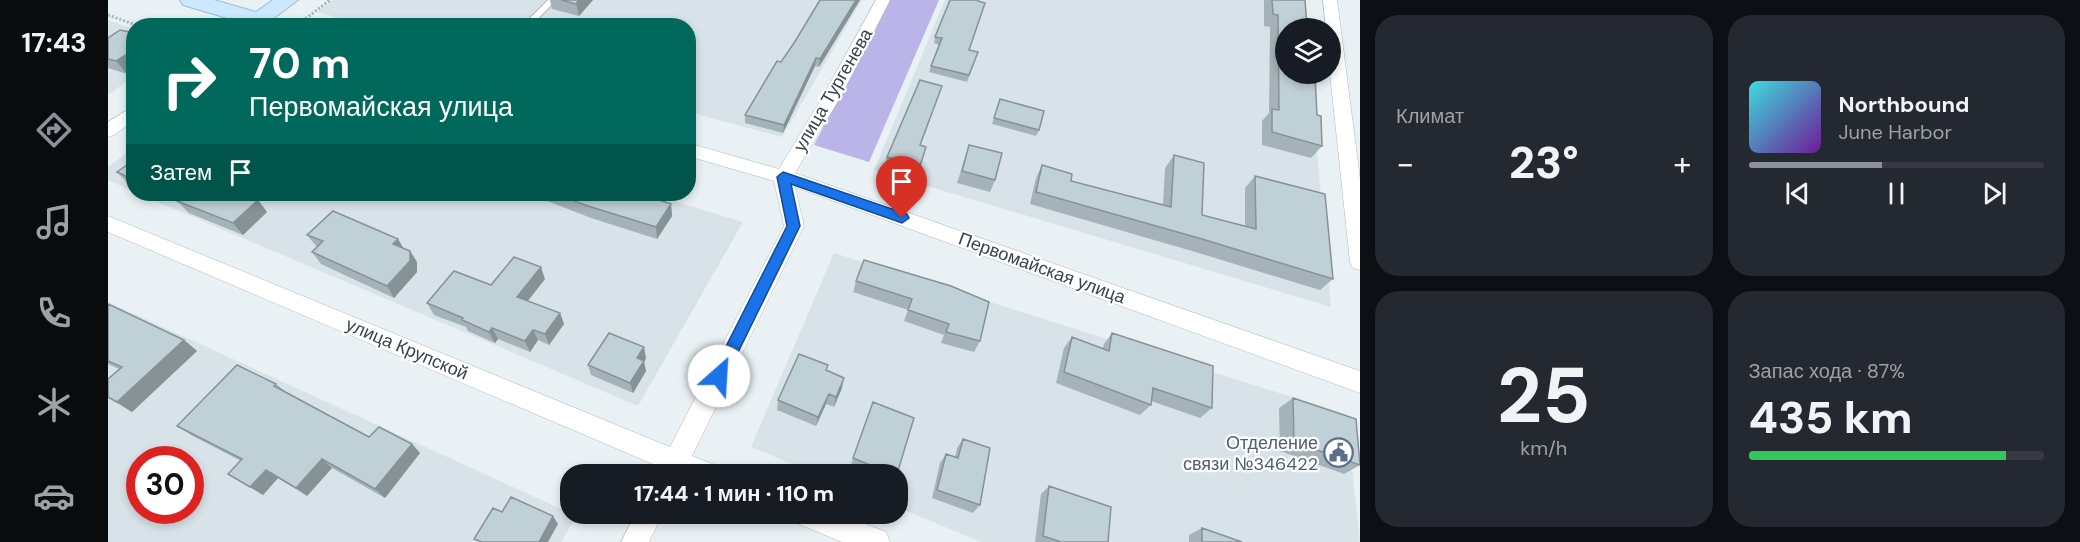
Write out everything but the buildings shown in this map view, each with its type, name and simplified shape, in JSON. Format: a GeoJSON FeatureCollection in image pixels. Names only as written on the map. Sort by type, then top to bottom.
{"type":"FeatureCollection","features":[{"type":"Feature","properties":{"kind":"main road"},"geometry":{"type":"LineString","coordinates":[[191,0],[244,18]]}},
{"type":"Feature","properties":{"kind":"main road"},"geometry":{"type":"LineString","coordinates":[[268,18],[287,0]]}},
{"type":"Feature","properties":{"kind":"street","name":"улица Тургенева"},"geometry":{"type":"LineString","coordinates":[[783,177],[832,96],[883,0]]}},
{"type":"Feature","properties":{"kind":"street"},"geometry":{"type":"LineString","coordinates":[[1330,0],[1360,262]]}},
{"type":"Feature","properties":{"kind":"street"},"geometry":{"type":"LineString","coordinates":[[108,131],[126,118]]}},
{"type":"Feature","properties":{"kind":"street","name":"Первомайская улица"},"geometry":{"type":"LineString","coordinates":[[696,151],[783,177],[1360,382]]}},
{"type":"Feature","properties":{"kind":"street"},"geometry":{"type":"LineString","coordinates":[[675,464],[794,226],[783,177]]}},
{"type":"Feature","properties":{"kind":"street","name":"улица Крупской"},"geometry":{"type":"LineString","coordinates":[[108,224],[664,464]]}},
{"type":"Feature","properties":{"kind":"street"},"geometry":{"type":"LineString","coordinates":[[635,542],[644,524]]}},
{"type":"Feature","properties":{"kind":"street"},"geometry":{"type":"LineString","coordinates":[[831,524],[876,542]]}},
{"type":"Feature","properties":{"kind":"lane"},"geometry":{"type":"LineString","coordinates":[[534,18],[552,0]]}},
{"type":"Feature","properties":{"kind":"path"},"geometry":{"type":"LineString","coordinates":[[306,18],[330,0]]}},
{"type":"Feature","properties":{"kind":"path"},"geometry":{"type":"LineString","coordinates":[[108,15],[126,21]]}},
{"type":"Feature","properties":{"kind":"shaded area"},"geometry":{"type":"Polygon","coordinates":[[[333,0],[862,0],[782,137],[696,114],[696,18],[339,18],[317,12],[333,0]]]}},
{"type":"Feature","properties":{"kind":"shaded area"},"geometry":{"type":"Polygon","coordinates":[[[890,0],[939,0],[869,162],[814,145],[890,0]]]}},
{"type":"Feature","properties":{"kind":"shaded area"},"geometry":{"type":"Polygon","coordinates":[[[945,0],[1304,0],[1292,18],[1275,18],[1275,84],[1311,84],[1331,307],[874,170],[945,0]]]}},
{"type":"Feature","properties":{"kind":"shaded area"},"geometry":{"type":"Polygon","coordinates":[[[108,20],[126,26],[126,82],[108,95],[108,20]]]}},
{"type":"Feature","properties":{"kind":"shaded area"},"geometry":{"type":"Polygon","coordinates":[[[126,153],[126,188],[108,180],[108,167],[126,153]]]}},
{"type":"Feature","properties":{"kind":"shaded area"},"geometry":{"type":"Polygon","coordinates":[[[155,201],[674,201],[743,222],[638,406],[155,201]]]}},
{"type":"Feature","properties":{"kind":"shaded area"},"geometry":{"type":"Polygon","coordinates":[[[834,253],[1346,414],[1360,542],[981,542],[908,512],[908,464],[792,464],[751,447],[834,253]]]}},
{"type":"Feature","properties":{"kind":"shaded area"},"geometry":{"type":"Polygon","coordinates":[[[108,302],[560,508],[560,524],[572,524],[561,542],[108,542],[108,302]]]}},
{"type":"Feature","properties":{"kind":"place","name":"Отделение связи №346422"},"geometry":{"type":"Point","coordinates":[1339,453]}},
{"type":"Feature","properties":{"kind":"route"},"geometry":{"type":"LineString","coordinates":[[719,376],[794,226],[783,177],[815,186],[902,218]]}}]}
